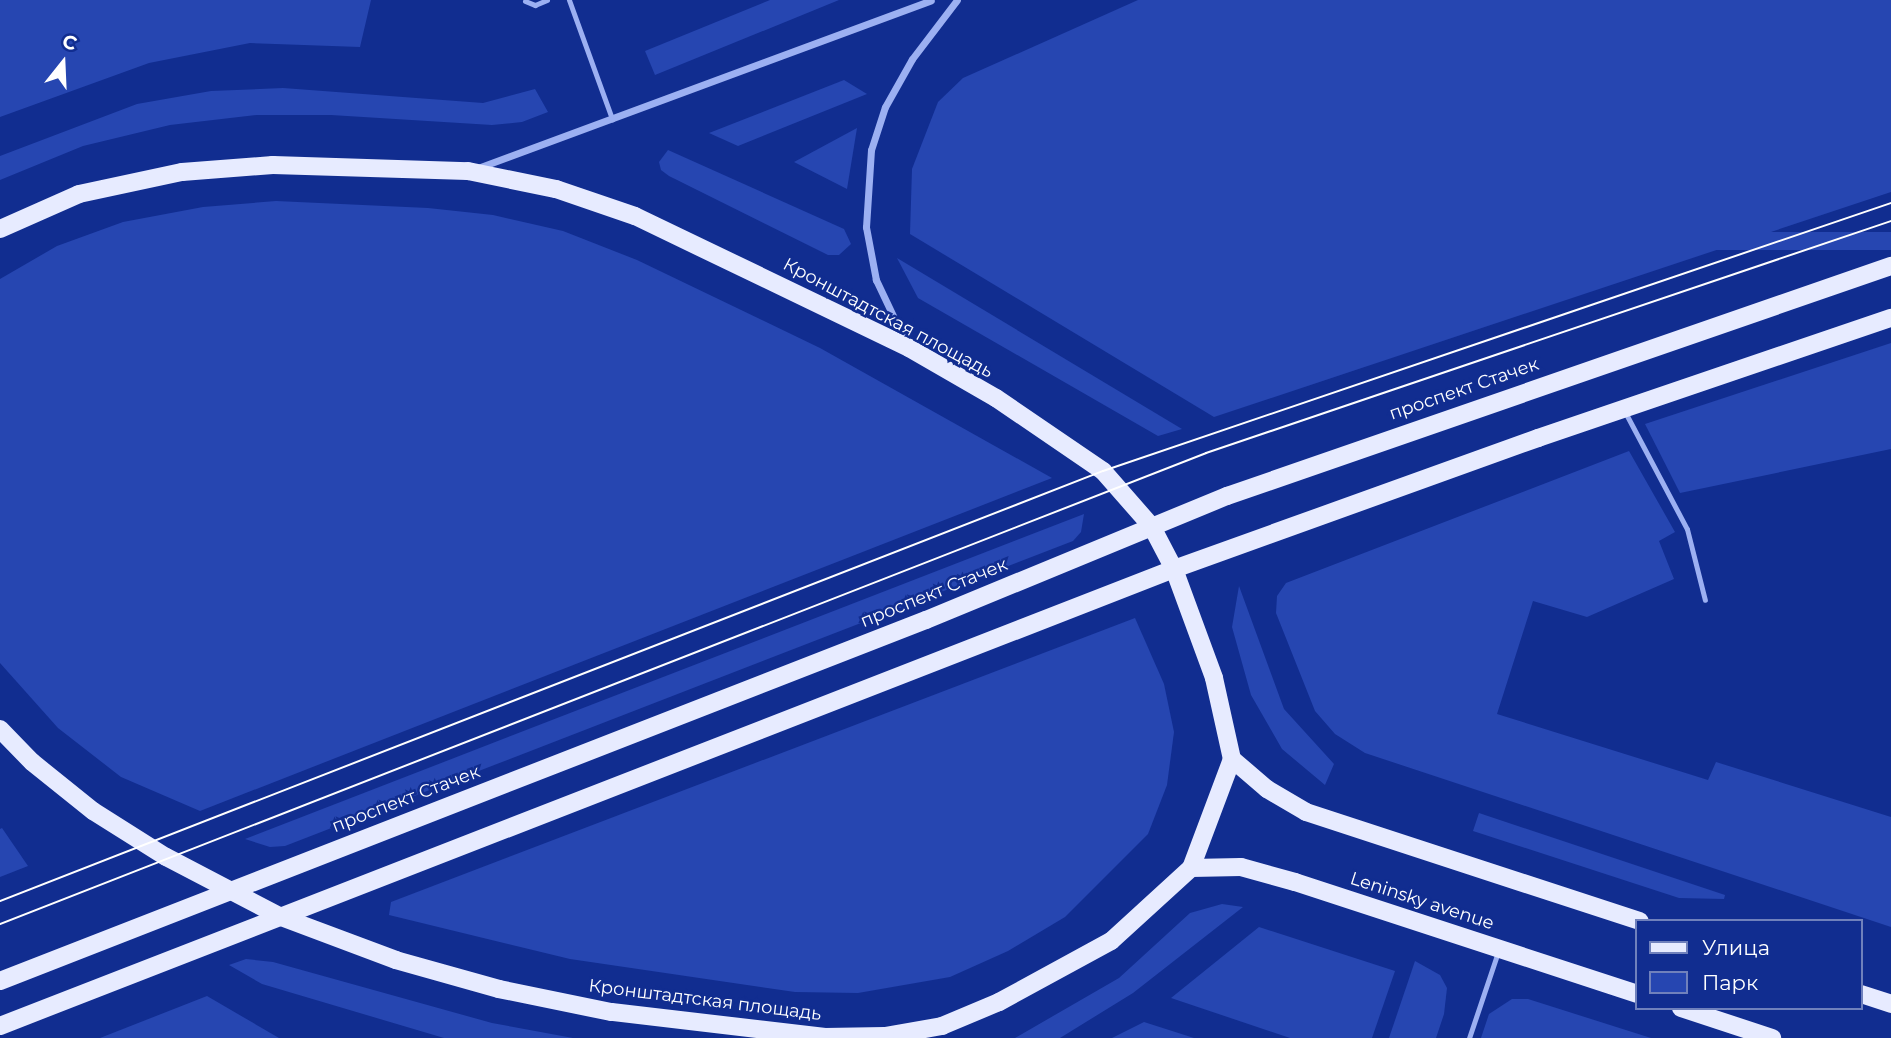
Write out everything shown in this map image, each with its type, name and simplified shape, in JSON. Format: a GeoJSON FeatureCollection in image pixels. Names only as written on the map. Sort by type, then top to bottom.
{"type":"FeatureCollection","features":[{"type":"Feature","properties":{"kind":"main road","name":"Кронштадтская площадь"},"geometry":{"type":"LineString","coordinates":[[0,229],[79,194],[181,172],[286,165],[468,171],[556,189],[635,216],[909,348],[1068,445],[1103,471],[1152,527],[1174,569],[1214,678],[1232,760],[1191,868],[1111,941],[999,1002],[942,1026],[885,1036],[758,1031],[611,1012],[499,989],[409,964],[281,917],[229,890],[93,811],[32,762],[0,729]]}},
{"type":"Feature","properties":{"kind":"main road","name":"проспект Стачек"},"geometry":{"type":"LineString","coordinates":[[0,981],[914,625],[1152,527],[1413,429],[1891,266]]}},
{"type":"Feature","properties":{"kind":"main road"},"geometry":{"type":"LineString","coordinates":[[0,1026],[1174,569],[1624,409],[1891,318]]}},
{"type":"Feature","properties":{"kind":"main road"},"geometry":{"type":"LineString","coordinates":[[1232,760],[1267,789],[1306,812],[1636,920]]}},
{"type":"Feature","properties":{"kind":"main road","name":"Leninsky avenue"},"geometry":{"type":"LineString","coordinates":[[1191,868],[1241,867],[1636,994]]}},
{"type":"Feature","properties":{"kind":"main road"},"geometry":{"type":"LineString","coordinates":[[1863,995],[1891,1004]]}},
{"type":"Feature","properties":{"kind":"main road"},"geometry":{"type":"LineString","coordinates":[[1687,1010],[1772,1038]]}},
{"type":"Feature","properties":{"kind":"street"},"geometry":{"type":"LineString","coordinates":[[468,171],[931,0]]}},
{"type":"Feature","properties":{"kind":"street"},"geometry":{"type":"LineString","coordinates":[[909,348],[876,280],[866,227],[871,150],[885,107],[912,59],[957,0]]}},
{"type":"Feature","properties":{"kind":"lane"},"geometry":{"type":"LineString","coordinates":[[525,1],[535,5],[547,0]]}},
{"type":"Feature","properties":{"kind":"lane"},"geometry":{"type":"LineString","coordinates":[[569,0],[612,119]]}},
{"type":"Feature","properties":{"kind":"lane"},"geometry":{"type":"LineString","coordinates":[[1624,409],[1687,529],[1706,600]]}},
{"type":"Feature","properties":{"kind":"lane"},"geometry":{"type":"LineString","coordinates":[[1469,1038],[1499,949]]}},
{"type":"Feature","properties":{"kind":"green space"},"geometry":{"type":"Polygon","coordinates":[[[0,0],[371,0],[360,47],[250,43],[149,63],[0,117],[0,0]]]}},
{"type":"Feature","properties":{"kind":"green space"},"geometry":{"type":"Polygon","coordinates":[[[770,0],[839,0],[655,75],[645,51],[770,0]]]}},
{"type":"Feature","properties":{"kind":"green space"},"geometry":{"type":"Polygon","coordinates":[[[1138,0],[1891,0],[1891,192],[1214,417],[910,234],[912,169],[938,102],[963,78],[1138,0]]]}},
{"type":"Feature","properties":{"kind":"green space"},"geometry":{"type":"Polygon","coordinates":[[[844,80],[867,94],[738,146],[709,133],[844,80]]]}},
{"type":"Feature","properties":{"kind":"green space"},"geometry":{"type":"Polygon","coordinates":[[[283,88],[483,103],[535,89],[548,112],[522,122],[492,125],[331,115],[257,115],[170,125],[83,146],[0,180],[0,156],[137,104],[211,91],[283,88]]]}},
{"type":"Feature","properties":{"kind":"green space"},"geometry":{"type":"Polygon","coordinates":[[[857,128],[847,189],[794,162],[857,128]]]}},
{"type":"Feature","properties":{"kind":"green space"},"geometry":{"type":"Polygon","coordinates":[[[668,150],[844,229],[851,244],[839,255],[828,255],[669,176],[661,170],[659,162],[668,150]]]}},
{"type":"Feature","properties":{"kind":"green space"},"geometry":{"type":"Polygon","coordinates":[[[276,201],[428,208],[493,215],[563,231],[637,260],[820,348],[1052,478],[200,811],[121,777],[58,728],[0,663],[0,279],[57,246],[123,222],[203,207],[276,201]]]}},
{"type":"Feature","properties":{"kind":"green space"},"geometry":{"type":"Polygon","coordinates":[[[1197,232],[1891,232],[1891,250],[1197,250],[1197,232]]]}},
{"type":"Feature","properties":{"kind":"green space"},"geometry":{"type":"Polygon","coordinates":[[[897,258],[1182,429],[1158,436],[918,298],[897,258]]]}},
{"type":"Feature","properties":{"kind":"green space"},"geometry":{"type":"Polygon","coordinates":[[[1891,343],[1891,449],[1680,493],[1645,424],[1891,343]]]}},
{"type":"Feature","properties":{"kind":"green space"},"geometry":{"type":"Polygon","coordinates":[[[1629,451],[1675,532],[1659,541],[1674,579],[1587,617],[1533,601],[1497,714],[1708,780],[1716,762],[1891,817],[1891,927],[1365,753],[1335,734],[1315,711],[1276,613],[1277,596],[1286,583],[1629,451]]]}},
{"type":"Feature","properties":{"kind":"green space"},"geometry":{"type":"Polygon","coordinates":[[[1084,514],[1081,532],[1073,541],[285,846],[270,847],[245,839],[1084,514]]]}},
{"type":"Feature","properties":{"kind":"green space"},"geometry":{"type":"Polygon","coordinates":[[[1239,586],[1284,709],[1334,764],[1325,785],[1282,749],[1251,695],[1232,627],[1239,586]]]}},
{"type":"Feature","properties":{"kind":"green space"},"geometry":{"type":"Polygon","coordinates":[[[1135,618],[1164,684],[1174,732],[1167,785],[1148,834],[1065,917],[1008,951],[950,977],[858,993],[795,992],[570,959],[389,915],[391,902],[1135,618]]]}},
{"type":"Feature","properties":{"kind":"green space"},"geometry":{"type":"Polygon","coordinates":[[[1479,813],[1725,895],[1724,899],[1679,898],[1473,831],[1479,813]]]}},
{"type":"Feature","properties":{"kind":"green space"},"geometry":{"type":"Polygon","coordinates":[[[2,828],[28,866],[0,877],[0,829],[2,828]]]}},
{"type":"Feature","properties":{"kind":"green space"},"geometry":{"type":"Polygon","coordinates":[[[1222,904],[1243,907],[1133,993],[1060,1038],[1015,1038],[1119,978],[1190,913],[1222,904]]]}},
{"type":"Feature","properties":{"kind":"green space"},"geometry":{"type":"Polygon","coordinates":[[[1259,927],[1395,971],[1372,1038],[1290,1038],[1171,998],[1259,927]]]}},
{"type":"Feature","properties":{"kind":"green space"},"geometry":{"type":"Polygon","coordinates":[[[246,959],[273,962],[492,1023],[573,1038],[444,1038],[262,984],[229,965],[246,959]]]}},
{"type":"Feature","properties":{"kind":"green space"},"geometry":{"type":"Polygon","coordinates":[[[1415,961],[1440,975],[1447,988],[1444,1014],[1436,1038],[1389,1038],[1415,961]]]}},
{"type":"Feature","properties":{"kind":"green space"},"geometry":{"type":"Polygon","coordinates":[[[207,996],[279,1038],[100,1038],[207,996]]]}},
{"type":"Feature","properties":{"kind":"green space"},"geometry":{"type":"Polygon","coordinates":[[[1512,999],[1528,999],[1651,1038],[1481,1038],[1489,1014],[1512,999]]]}},
{"type":"Feature","properties":{"kind":"green space"},"geometry":{"type":"Polygon","coordinates":[[[1144,1022],[1194,1038],[1112,1038],[1144,1022]]]}},
{"type":"Feature","properties":{"kind":"tram line"},"geometry":{"type":"LineString","coordinates":[[0,901],[1103,471],[1891,203]]}},
{"type":"Feature","properties":{"kind":"tram line"},"geometry":{"type":"LineString","coordinates":[[0,924],[1206,453],[1891,221]]}}]}
